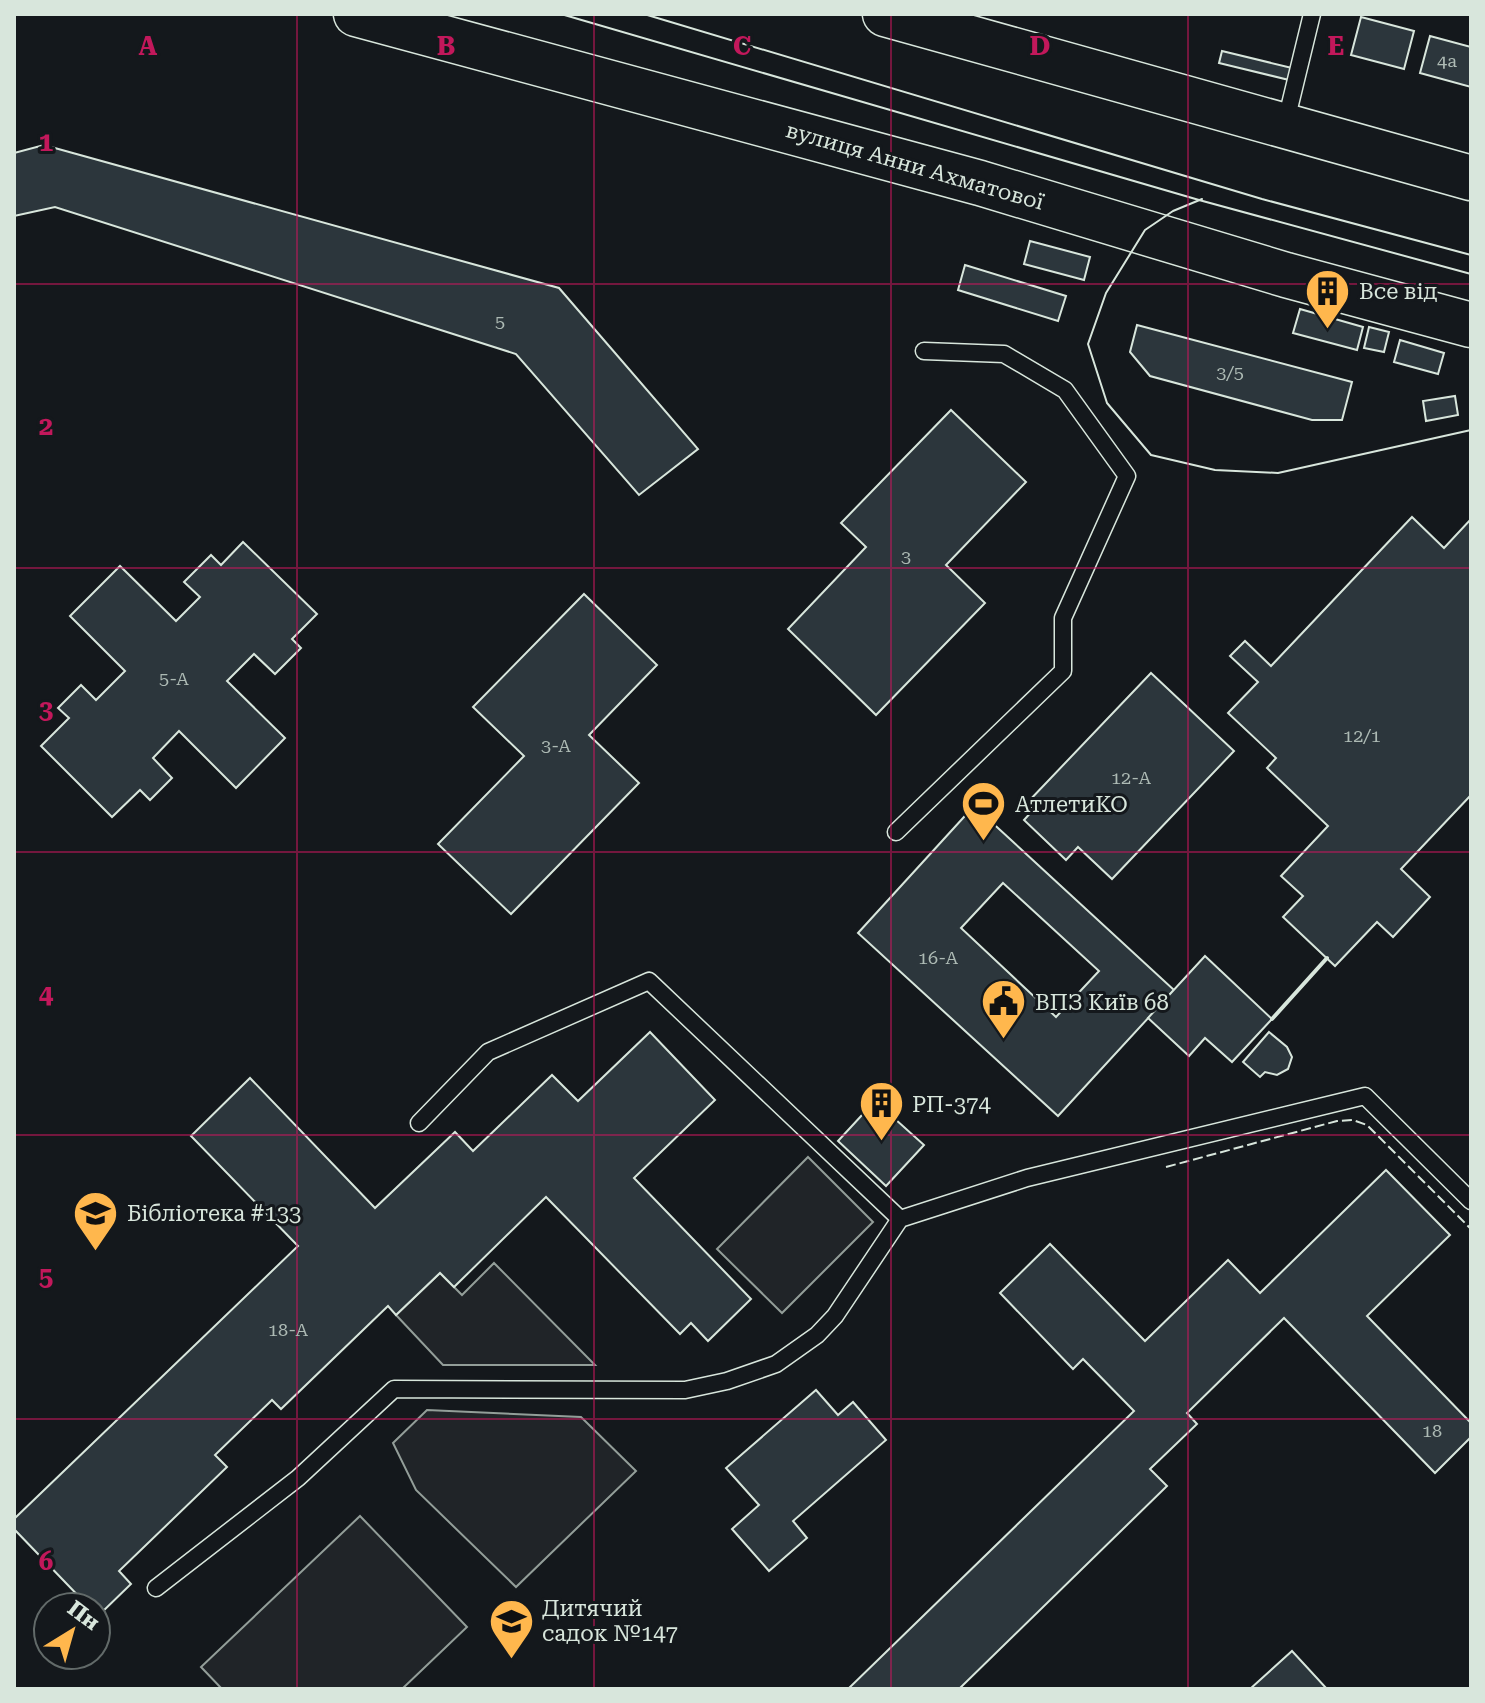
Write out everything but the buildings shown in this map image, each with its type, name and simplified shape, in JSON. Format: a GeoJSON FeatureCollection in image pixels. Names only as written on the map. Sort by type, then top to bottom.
{"type":"FeatureCollection","features":[{"type":"Feature","properties":{"kind":"main road","name":"вулиця Анни Ахматової"},"geometry":{"type":"LineString","coordinates":[[356,14],[980,183],[1286,275],[1471,325]]}},
{"type":"Feature","properties":{"kind":"main road"},"geometry":{"type":"LineString","coordinates":[[885,14],[1471,178]]}},
{"type":"Feature","properties":{"kind":"lane"},"geometry":{"type":"LineString","coordinates":[[1285,127],[1312,14]]}},
{"type":"Feature","properties":{"kind":"lane"},"geometry":{"type":"LineString","coordinates":[[896,832],[1063,671],[1063,618],[1127,476],[1065,390],[1004,354],[924,351]]}},
{"type":"Feature","properties":{"kind":"lane"},"geometry":{"type":"LineString","coordinates":[[419,1123],[488,1052],[649,981],[900,1219]]}},
{"type":"Feature","properties":{"kind":"lane"},"geometry":{"type":"LineString","coordinates":[[156,1588],[298,1478],[394,1389],[685,1390],[727,1381],[776,1364],[817,1335],[835,1316],[900,1219],[1027,1178],[1365,1096],[1471,1201]]}},
{"type":"Feature","properties":{"kind":"shaded area"},"geometry":{"type":"Polygon","coordinates":[[[808,1157],[873,1222],[782,1313],[717,1249],[808,1157]]]}},
{"type":"Feature","properties":{"kind":"shaded area"},"geometry":{"type":"Polygon","coordinates":[[[494,1263],[595,1365],[443,1365],[396,1315],[440,1273],[462,1295],[494,1263]]]}},
{"type":"Feature","properties":{"kind":"shaded area"},"geometry":{"type":"Polygon","coordinates":[[[427,1410],[581,1417],[636,1471],[516,1587],[416,1490],[393,1443],[427,1410]]]}},
{"type":"Feature","properties":{"kind":"shaded area"},"geometry":{"type":"Polygon","coordinates":[[[360,1516],[467,1627],[402,1689],[222,1689],[201,1667],[360,1516]]]}},
{"type":"Feature","properties":{"kind":"tram line"},"geometry":{"type":"LineString","coordinates":[[561,14],[1199,200],[1471,274]]}},
{"type":"Feature","properties":{"kind":"tram line"},"geometry":{"type":"LineString","coordinates":[[644,14],[1262,199],[1471,255]]}},
{"type":"Feature","properties":{"kind":"tram line"},"geometry":{"type":"LineString","coordinates":[[1202,199],[1173,211],[1145,230],[1106,293],[1088,344],[1107,403],[1151,455],[1215,470],[1278,473],[1471,430]]}},
{"type":"Feature","properties":{"kind":"fence"},"geometry":{"type":"LineString","coordinates":[[1166,1167],[1337,1121],[1353,1120],[1367,1125],[1470,1228]]}},
{"type":"Feature","properties":{"kind":"wall"},"geometry":{"type":"LineString","coordinates":[[1272,1019],[1327,958]]}},
{"type":"Feature","properties":{"kind":"place","name":"Все від"},"geometry":{"type":"Point","coordinates":[1328,330]}},
{"type":"Feature","properties":{"kind":"place","name":"АтлетиКО"},"geometry":{"type":"Point","coordinates":[984,843]}},
{"type":"Feature","properties":{"kind":"place","name":"ВПЗ Київ 68"},"geometry":{"type":"Point","coordinates":[1004,1041]}},
{"type":"Feature","properties":{"kind":"place","name":"РП-374"},"geometry":{"type":"Point","coordinates":[881,1143]}},
{"type":"Feature","properties":{"kind":"place","name":"Бібліотека #133"},"geometry":{"type":"Point","coordinates":[96,1252]}},
{"type":"Feature","properties":{"kind":"place","name":"Дитячий садок №147"},"geometry":{"type":"Point","coordinates":[511,1660]}}]}
